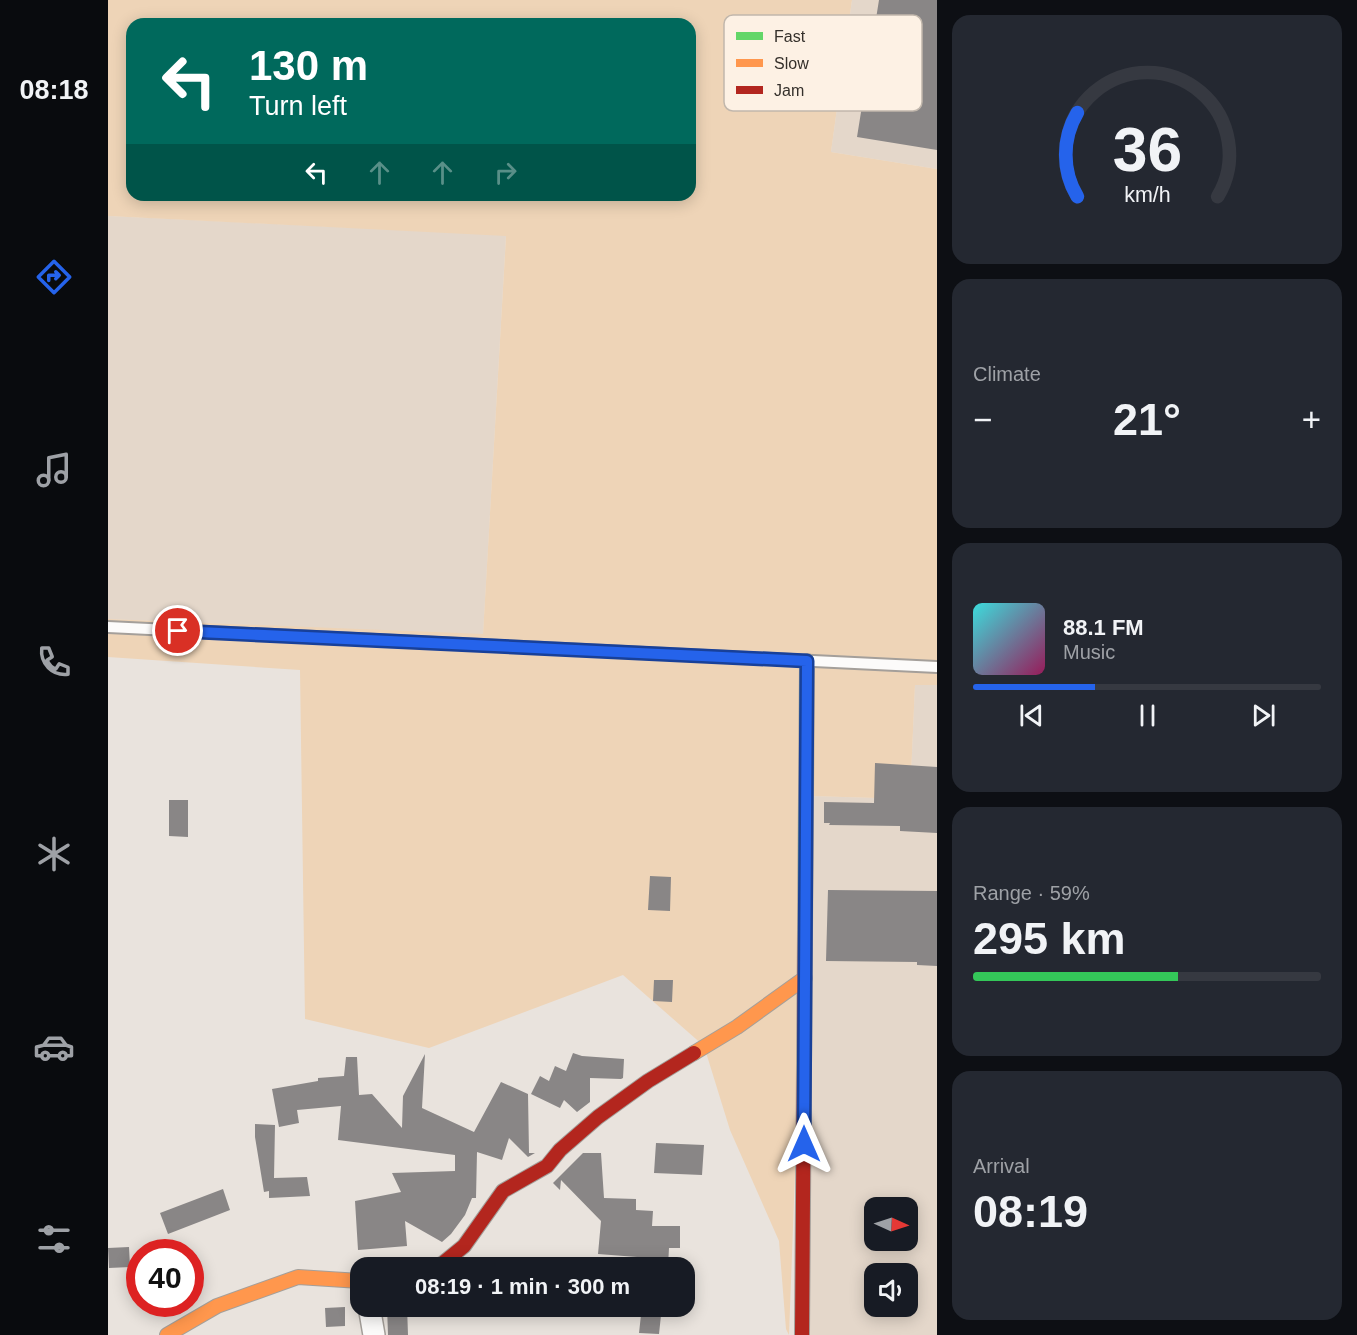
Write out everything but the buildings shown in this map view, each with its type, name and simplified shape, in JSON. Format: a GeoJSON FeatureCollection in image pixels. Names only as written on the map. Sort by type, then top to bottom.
{"type":"FeatureCollection","features":[{"type":"Feature","properties":{"kind":"street"},"geometry":{"type":"LineString","coordinates":[[802,1334],[807,661]]}},
{"type":"Feature","properties":{"kind":"street"},"geometry":{"type":"LineString","coordinates":[[451,1257],[464,1246],[503,1191],[547,1166],[560,1150],[598,1117],[648,1081],[737,1027],[805,978]]}},
{"type":"Feature","properties":{"kind":"street"},"geometry":{"type":"LineString","coordinates":[[167,1335],[217,1306],[298,1277],[350,1280]]}},
{"type":"Feature","properties":{"kind":"street"},"geometry":{"type":"LineString","coordinates":[[371,1317],[374,1335]]}},
{"type":"Feature","properties":{"kind":"lane"},"geometry":{"type":"LineString","coordinates":[[108,627],[937,667]]}},
{"type":"Feature","properties":{"kind":"shaded area"},"geometry":{"type":"Polygon","coordinates":[[[108,0],[852,0],[850,15],[724,15],[724,111],[837,111],[831,152],[937,169],[937,685],[915,685],[910,799],[809,796],[789,1335],[786,1329],[779,1241],[730,1130],[704,1046],[623,975],[429,1048],[305,1019],[300,670],[108,657],[108,619],[483,634],[506,236],[108,216],[108,0]]]}},
{"type":"Feature","properties":{"kind":"shaded area"},"geometry":{"type":"Polygon","coordinates":[[[852,0],[937,0],[937,169],[831,152],[837,111],[922,111],[922,15],[850,15],[852,0]]]}},
{"type":"Feature","properties":{"kind":"shaded area"},"geometry":{"type":"Polygon","coordinates":[[[108,216],[506,235],[483,635],[108,619],[108,216]]]}},
{"type":"Feature","properties":{"kind":"shaded area"},"geometry":{"type":"Polygon","coordinates":[[[915,684],[937,685],[937,1335],[806,1335],[809,796],[910,799],[915,684]]]}},
{"type":"Feature","properties":{"kind":"traffic: fast"},"geometry":{"type":"LineString","coordinates":[[805,930],[807,661]]}},
{"type":"Feature","properties":{"kind":"traffic: slow"},"geometry":{"type":"LineString","coordinates":[[694,1053],[737,1027],[805,978]]}},
{"type":"Feature","properties":{"kind":"traffic: slow"},"geometry":{"type":"LineString","coordinates":[[167,1335],[217,1306],[298,1277],[350,1280]]}},
{"type":"Feature","properties":{"kind":"traffic: jam"},"geometry":{"type":"LineString","coordinates":[[802,1334],[805,930]]}},
{"type":"Feature","properties":{"kind":"traffic: jam"},"geometry":{"type":"LineString","coordinates":[[451,1257],[464,1246],[503,1191],[547,1166],[560,1150],[598,1117],[648,1081],[694,1053]]}},
{"type":"Feature","properties":{"kind":"route"},"geometry":{"type":"LineString","coordinates":[[178,631],[807,661],[804,1144]]}}]}
